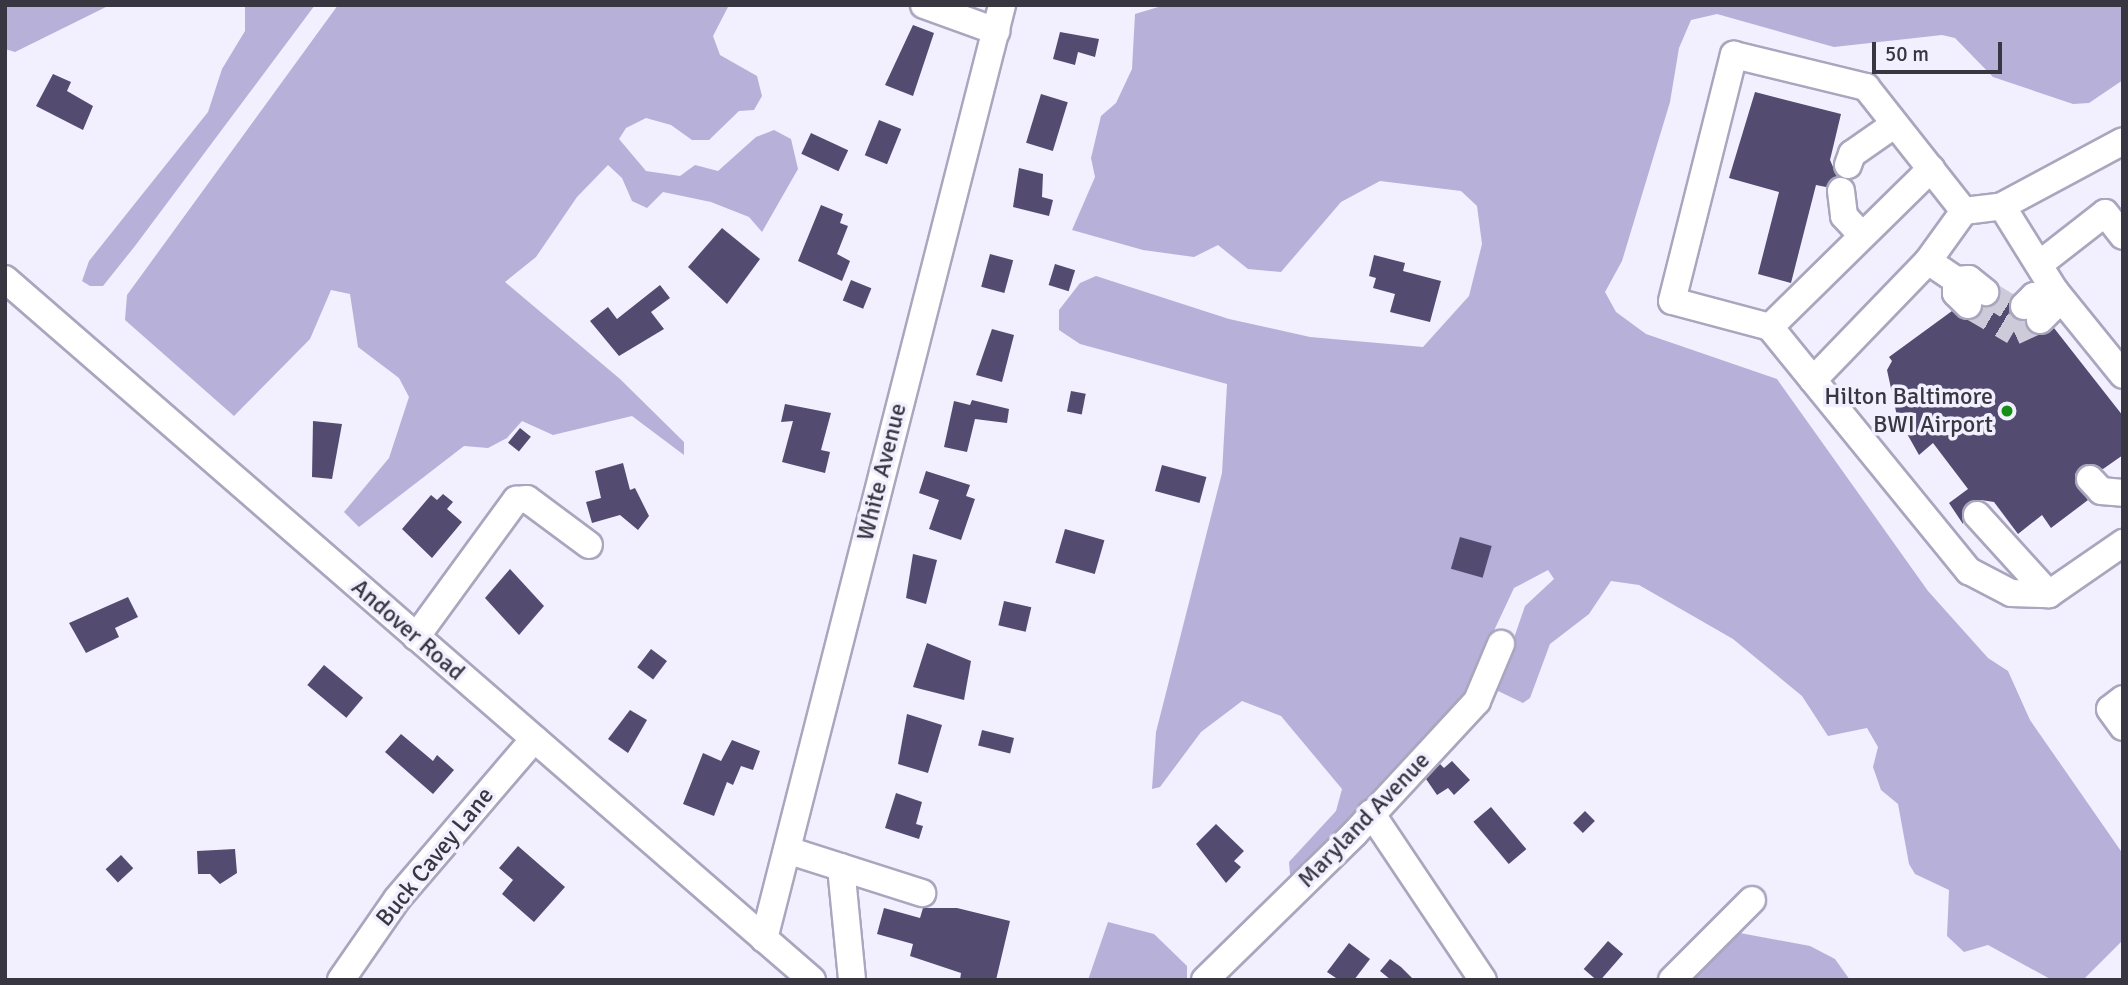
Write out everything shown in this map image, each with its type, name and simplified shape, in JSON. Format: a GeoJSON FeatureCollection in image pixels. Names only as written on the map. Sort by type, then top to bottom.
{"type":"FeatureCollection","features":[{"type":"Feature","properties":{"kind":"street"},"geometry":{"type":"LineString","coordinates":[[924,5],[996,32]]}},
{"type":"Feature","properties":{"kind":"street","name":"White Avenue"},"geometry":{"type":"LineString","coordinates":[[764,939],[1002,5]]}},
{"type":"Feature","properties":{"kind":"street"},"geometry":{"type":"LineString","coordinates":[[1964,211],[1866,87],[1734,55],[1672,301],[1770,327],[1969,571],[2011,593],[2049,594],[2123,543]]}},
{"type":"Feature","properties":{"kind":"street"},"geometry":{"type":"LineString","coordinates":[[1848,165],[1853,154],[1895,124]]}},
{"type":"Feature","properties":{"kind":"street"},"geometry":{"type":"LineString","coordinates":[[1813,380],[1928,261],[1964,211],[2002,206],[2123,141]]}},
{"type":"Feature","properties":{"kind":"street"},"geometry":{"type":"LineString","coordinates":[[1770,327],[1861,234],[1931,169]]}},
{"type":"Feature","properties":{"kind":"street"},"geometry":{"type":"LineString","coordinates":[[1841,191],[1844,216],[1861,234]]}},
{"type":"Feature","properties":{"kind":"street"},"geometry":{"type":"LineString","coordinates":[[2002,206],[2040,263],[2042,304],[2123,375]]}},
{"type":"Feature","properties":{"kind":"street"},"geometry":{"type":"LineString","coordinates":[[2040,263],[2105,213],[2123,236]]}},
{"type":"Feature","properties":{"kind":"street"},"geometry":{"type":"LineString","coordinates":[[1928,261],[1956,280],[1956,293],[1977,298]]}},
{"type":"Feature","properties":{"kind":"street","name":"Andover Road"},"geometry":{"type":"LineString","coordinates":[[5,279],[812,980]]}},
{"type":"Feature","properties":{"kind":"street"},"geometry":{"type":"LineString","coordinates":[[2090,479],[2102,491],[2123,493]]}},
{"type":"Feature","properties":{"kind":"street"},"geometry":{"type":"LineString","coordinates":[[416,637],[516,500],[527,499],[589,545]]}},
{"type":"Feature","properties":{"kind":"street"},"geometry":{"type":"LineString","coordinates":[[1978,515],[2049,594]]}},
{"type":"Feature","properties":{"kind":"street","name":"Maryland Avenue"},"geometry":{"type":"LineString","coordinates":[[1205,980],[1371,813],[1477,701],[1501,644]]}},
{"type":"Feature","properties":{"kind":"street"},"geometry":{"type":"LineString","coordinates":[[2123,699],[2110,709],[2123,727]]}},
{"type":"Feature","properties":{"kind":"street","name":"Buck Cavey Lane"},"geometry":{"type":"LineString","coordinates":[[341,980],[397,899],[534,739]]}},
{"type":"Feature","properties":{"kind":"street"},"geometry":{"type":"LineString","coordinates":[[1371,813],[1483,980]]}},
{"type":"Feature","properties":{"kind":"street"},"geometry":{"type":"LineString","coordinates":[[787,849],[922,893]]}},
{"type":"Feature","properties":{"kind":"street"},"geometry":{"type":"LineString","coordinates":[[841,867],[852,980]]}},
{"type":"Feature","properties":{"kind":"street"},"geometry":{"type":"LineString","coordinates":[[1672,980],[1752,900]]}},
{"type":"Feature","properties":{"kind":"shaded area"},"geometry":{"type":"Polygon","coordinates":[[[5,5],[135,5],[108,6],[15,52],[5,49],[5,5]]]}},
{"type":"Feature","properties":{"kind":"shaded area"},"geometry":{"type":"Polygon","coordinates":[[[245,5],[315,5],[103,286],[90,286],[82,281],[89,261],[208,112],[222,69],[245,31],[245,5]]]}},
{"type":"Feature","properties":{"kind":"shaded area"},"geometry":{"type":"Polygon","coordinates":[[[338,5],[729,5],[713,36],[720,55],[757,76],[762,96],[754,110],[739,111],[709,140],[692,140],[671,125],[646,118],[626,128],[619,139],[646,171],[680,176],[695,165],[718,171],[756,137],[774,130],[791,139],[798,169],[762,232],[749,217],[711,202],[663,192],[647,208],[632,201],[622,178],[608,165],[577,197],[536,257],[505,282],[620,379],[684,442],[684,455],[632,416],[553,435],[522,421],[507,438],[488,448],[464,446],[359,527],[344,512],[389,458],[409,397],[399,378],[358,347],[350,294],[331,290],[310,339],[234,416],[125,320],[127,295],[338,5]]]}},
{"type":"Feature","properties":{"kind":"shaded area"},"geometry":{"type":"Polygon","coordinates":[[[1165,5],[2123,5],[2123,80],[2089,103],[2073,104],[1993,77],[1955,38],[1942,35],[1834,47],[1717,14],[1691,20],[1679,48],[1670,102],[1622,261],[1605,292],[1616,312],[1646,334],[1777,379],[1928,591],[1988,658],[2008,671],[2030,720],[2123,854],[2123,940],[2083,980],[2052,980],[1988,945],[1964,952],[1947,936],[1949,890],[1915,874],[1909,864],[1898,804],[1881,790],[1873,767],[1878,747],[1867,728],[1828,736],[1802,696],[1733,639],[1639,585],[1611,581],[1589,614],[1550,644],[1530,698],[1523,703],[1496,690],[1525,606],[1554,579],[1548,570],[1514,588],[1460,703],[1298,876],[1290,874],[1289,862],[1336,811],[1342,789],[1281,716],[1242,701],[1201,732],[1160,787],[1152,789],[1156,732],[1222,473],[1227,384],[1080,344],[1059,330],[1059,310],[1080,283],[1096,276],[1229,319],[1310,337],[1423,347],[1469,296],[1482,244],[1477,206],[1461,191],[1380,181],[1341,202],[1281,272],[1248,269],[1218,245],[1194,257],[1143,250],[1072,230],[1095,177],[1091,158],[1101,116],[1116,103],[1132,69],[1135,14],[1165,5]]]}},
{"type":"Feature","properties":{"kind":"shaded area"},"geometry":{"type":"Polygon","coordinates":[[[1108,922],[1154,934],[1187,966],[1187,980],[1088,980],[1108,922]]]}},
{"type":"Feature","properties":{"kind":"shaded area"},"geometry":{"type":"Polygon","coordinates":[[[1740,933],[1810,946],[1835,959],[1850,980],[1686,980],[1719,944],[1740,933]]]}},
{"type":"Feature","properties":{"kind":"building"},"geometry":{"type":"Polygon","coordinates":[[[913,25],[934,33],[913,96],[885,85],[913,25]]]}},
{"type":"Feature","properties":{"kind":"building"},"geometry":{"type":"Polygon","coordinates":[[[1060,32],[1099,39],[1095,57],[1078,52],[1075,65],[1053,59],[1060,32]]]}},
{"type":"Feature","properties":{"kind":"building"},"geometry":{"type":"Polygon","coordinates":[[[53,74],[71,82],[67,91],[93,106],[83,130],[36,106],[53,74]]]}},
{"type":"Feature","properties":{"kind":"building"},"geometry":{"type":"Polygon","coordinates":[[[1755,92],[1841,114],[1830,160],[1837,176],[1826,187],[1816,185],[1791,283],[1758,274],[1779,192],[1729,178],[1755,92]]]}},
{"type":"Feature","properties":{"kind":"building"},"geometry":{"type":"Polygon","coordinates":[[[1041,94],[1068,102],[1053,151],[1026,143],[1041,94]]]}},
{"type":"Feature","properties":{"kind":"building"},"geometry":{"type":"Polygon","coordinates":[[[879,120],[901,129],[887,164],[865,155],[879,120]]]}},
{"type":"Feature","properties":{"kind":"building"},"geometry":{"type":"Polygon","coordinates":[[[811,133],[848,150],[838,171],[801,154],[811,133]]]}},
{"type":"Feature","properties":{"kind":"building"},"geometry":{"type":"Polygon","coordinates":[[[1019,168],[1043,174],[1042,197],[1053,200],[1049,216],[1013,207],[1019,168]]]}},
{"type":"Feature","properties":{"kind":"building"},"geometry":{"type":"Polygon","coordinates":[[[821,205],[843,214],[840,223],[848,226],[837,254],[850,261],[842,281],[798,261],[821,205]]]}},
{"type":"Feature","properties":{"kind":"building"},"geometry":{"type":"Polygon","coordinates":[[[722,228],[760,259],[727,304],[688,267],[722,228]]]}},
{"type":"Feature","properties":{"kind":"building"},"geometry":{"type":"Polygon","coordinates":[[[990,254],[1013,260],[1004,293],[981,287],[990,254]]]}},
{"type":"Feature","properties":{"kind":"building"},"geometry":{"type":"Polygon","coordinates":[[[1374,255],[1405,263],[1403,271],[1441,281],[1430,322],[1390,312],[1395,294],[1373,288],[1376,278],[1369,276],[1374,255]]]}},
{"type":"Feature","properties":{"kind":"building"},"geometry":{"type":"Polygon","coordinates":[[[1055,264],[1075,270],[1069,291],[1049,285],[1055,264]]]}},
{"type":"Feature","properties":{"kind":"building"},"geometry":{"type":"Polygon","coordinates":[[[851,280],[871,288],[863,309],[843,300],[851,280]]]}},
{"type":"Feature","properties":{"kind":"building"},"geometry":{"type":"Polygon","coordinates":[[[660,285],[670,298],[651,312],[664,329],[619,356],[590,321],[608,307],[617,319],[660,285]]]}},
{"type":"Feature","properties":{"kind":"building","name":"Hilton Baltimore BWI Airport"},"geometry":{"type":"Polygon","coordinates":[[[1999,286],[2012,296],[2012,317],[2035,335],[2054,328],[2123,416],[2123,455],[2103,469],[2087,464],[2075,474],[2075,483],[2088,500],[2051,528],[2042,515],[2018,534],[1994,502],[1981,500],[1966,504],[1963,524],[1949,503],[1968,489],[1933,443],[1919,455],[1897,416],[1887,370],[1892,361],[1889,357],[1952,311],[1965,320],[1979,317],[1998,301],[1999,286]]]}},
{"type":"Feature","properties":{"kind":"building"},"geometry":{"type":"Polygon","coordinates":[[[992,329],[1014,335],[1002,382],[976,375],[992,329]]]}},
{"type":"Feature","properties":{"kind":"building"},"geometry":{"type":"Polygon","coordinates":[[[1071,391],[1086,394],[1082,414],[1067,412],[1071,391]]]}},
{"type":"Feature","properties":{"kind":"building"},"geometry":{"type":"Polygon","coordinates":[[[972,400],[1009,409],[1007,423],[975,419],[967,452],[944,447],[954,401],[970,405],[972,400]]]}},
{"type":"Feature","properties":{"kind":"building"},"geometry":{"type":"Polygon","coordinates":[[[785,404],[831,413],[821,450],[830,452],[825,473],[782,462],[793,421],[781,422],[785,404]]]}},
{"type":"Feature","properties":{"kind":"building"},"geometry":{"type":"Polygon","coordinates":[[[313,421],[342,424],[332,479],[312,477],[313,421]]]}},
{"type":"Feature","properties":{"kind":"building"},"geometry":{"type":"Polygon","coordinates":[[[520,428],[531,437],[519,452],[508,443],[520,428]]]}},
{"type":"Feature","properties":{"kind":"building"},"geometry":{"type":"Polygon","coordinates":[[[623,463],[630,490],[635,488],[649,516],[638,530],[620,515],[592,523],[586,502],[601,498],[595,471],[623,463]]]}},
{"type":"Feature","properties":{"kind":"building"},"geometry":{"type":"Polygon","coordinates":[[[1162,465],[1206,477],[1199,503],[1155,491],[1162,465]]]}},
{"type":"Feature","properties":{"kind":"building"},"geometry":{"type":"Polygon","coordinates":[[[926,471],[970,485],[966,496],[975,499],[961,540],[929,529],[939,500],[919,493],[926,471]]]}},
{"type":"Feature","properties":{"kind":"building"},"geometry":{"type":"Polygon","coordinates":[[[443,494],[453,502],[447,509],[462,522],[432,558],[402,529],[431,495],[437,500],[443,494]]]}},
{"type":"Feature","properties":{"kind":"building"},"geometry":{"type":"Polygon","coordinates":[[[1065,529],[1104,540],[1095,574],[1055,563],[1065,529]]]}},
{"type":"Feature","properties":{"kind":"building"},"geometry":{"type":"Polygon","coordinates":[[[1460,537],[1492,546],[1483,578],[1451,569],[1460,537]]]}},
{"type":"Feature","properties":{"kind":"building"},"geometry":{"type":"Polygon","coordinates":[[[913,554],[937,560],[926,604],[906,598],[913,554]]]}},
{"type":"Feature","properties":{"kind":"building"},"geometry":{"type":"Polygon","coordinates":[[[510,569],[544,606],[519,635],[485,598],[510,569]]]}},
{"type":"Feature","properties":{"kind":"building"},"geometry":{"type":"Polygon","coordinates":[[[128,597],[138,617],[115,628],[119,637],[86,653],[69,623],[128,597]]]}},
{"type":"Feature","properties":{"kind":"building"},"geometry":{"type":"Polygon","coordinates":[[[1004,601],[1031,607],[1026,632],[998,625],[1004,601]]]}},
{"type":"Feature","properties":{"kind":"building"},"geometry":{"type":"Polygon","coordinates":[[[927,643],[971,661],[964,700],[913,687],[927,643]]]}},
{"type":"Feature","properties":{"kind":"building"},"geometry":{"type":"Polygon","coordinates":[[[651,649],[667,661],[653,679],[637,667],[651,649]]]}},
{"type":"Feature","properties":{"kind":"building"},"geometry":{"type":"Polygon","coordinates":[[[324,665],[363,698],[346,718],[307,685],[324,665]]]}},
{"type":"Feature","properties":{"kind":"building"},"geometry":{"type":"Polygon","coordinates":[[[630,710],[647,720],[628,753],[608,739],[630,710]]]}},
{"type":"Feature","properties":{"kind":"building"},"geometry":{"type":"Polygon","coordinates":[[[907,714],[942,725],[928,773],[898,764],[907,714]]]}},
{"type":"Feature","properties":{"kind":"building"},"geometry":{"type":"Polygon","coordinates":[[[982,730],[1014,738],[1010,754],[978,746],[982,730]]]}},
{"type":"Feature","properties":{"kind":"building"},"geometry":{"type":"Polygon","coordinates":[[[401,734],[433,761],[437,755],[454,770],[433,794],[385,752],[401,734]]]}},
{"type":"Feature","properties":{"kind":"building"},"geometry":{"type":"Polygon","coordinates":[[[732,740],[760,751],[753,770],[741,766],[733,785],[727,782],[714,816],[683,804],[703,753],[721,761],[732,740]]]}},
{"type":"Feature","properties":{"kind":"building"},"geometry":{"type":"Polygon","coordinates":[[[1452,761],[1470,780],[1454,795],[1448,788],[1437,795],[1426,779],[1440,764],[1444,768],[1452,761]]]}},
{"type":"Feature","properties":{"kind":"building"},"geometry":{"type":"Polygon","coordinates":[[[896,793],[922,802],[916,824],[923,826],[919,839],[885,828],[896,793]]]}},
{"type":"Feature","properties":{"kind":"building"},"geometry":{"type":"Polygon","coordinates":[[[1491,807],[1526,849],[1509,864],[1473,822],[1491,807]]]}},
{"type":"Feature","properties":{"kind":"building"},"geometry":{"type":"Polygon","coordinates":[[[1585,811],[1595,821],[1583,833],[1573,823],[1585,811]]]}},
{"type":"Feature","properties":{"kind":"building"},"geometry":{"type":"Polygon","coordinates":[[[1216,824],[1244,851],[1234,861],[1241,867],[1226,883],[1196,844],[1216,824]]]}},
{"type":"Feature","properties":{"kind":"building"},"geometry":{"type":"Polygon","coordinates":[[[518,846],[565,887],[534,922],[502,894],[513,880],[499,868],[518,846]]]}},
{"type":"Feature","properties":{"kind":"building"},"geometry":{"type":"Polygon","coordinates":[[[235,849],[237,873],[220,884],[210,874],[198,874],[197,851],[235,849]]]}},
{"type":"Feature","properties":{"kind":"building"},"geometry":{"type":"Polygon","coordinates":[[[121,855],[133,868],[118,882],[106,869],[121,855]]]}},
{"type":"Feature","properties":{"kind":"building"},"geometry":{"type":"Polygon","coordinates":[[[884,908],[920,918],[923,908],[957,908],[1010,921],[996,980],[960,980],[961,973],[910,956],[913,944],[877,934],[884,908]]]}},
{"type":"Feature","properties":{"kind":"building"},"geometry":{"type":"Polygon","coordinates":[[[1608,941],[1623,954],[1601,980],[1596,980],[1584,969],[1608,941]]]}},
{"type":"Feature","properties":{"kind":"building"},"geometry":{"type":"Polygon","coordinates":[[[1349,943],[1370,959],[1354,980],[1339,980],[1327,972],[1349,943]]]}},
{"type":"Feature","properties":{"kind":"building"},"geometry":{"type":"Polygon","coordinates":[[[1390,959],[1414,980],[1391,980],[1380,971],[1390,959]]]}},
{"type":"Feature","properties":{"kind":"tunnel"},"geometry":{"type":"LineString","coordinates":[[1985,292],[2009,307],[2024,306]]}},
{"type":"Feature","properties":{"kind":"tunnel"},"geometry":{"type":"LineString","coordinates":[[1968,305],[2014,332],[2040,320]]}},
{"type":"Feature","properties":{"kind":"place","name":"Hilton Baltimore BWI Airport"},"geometry":{"type":"Point","coordinates":[2007,411]}}]}
